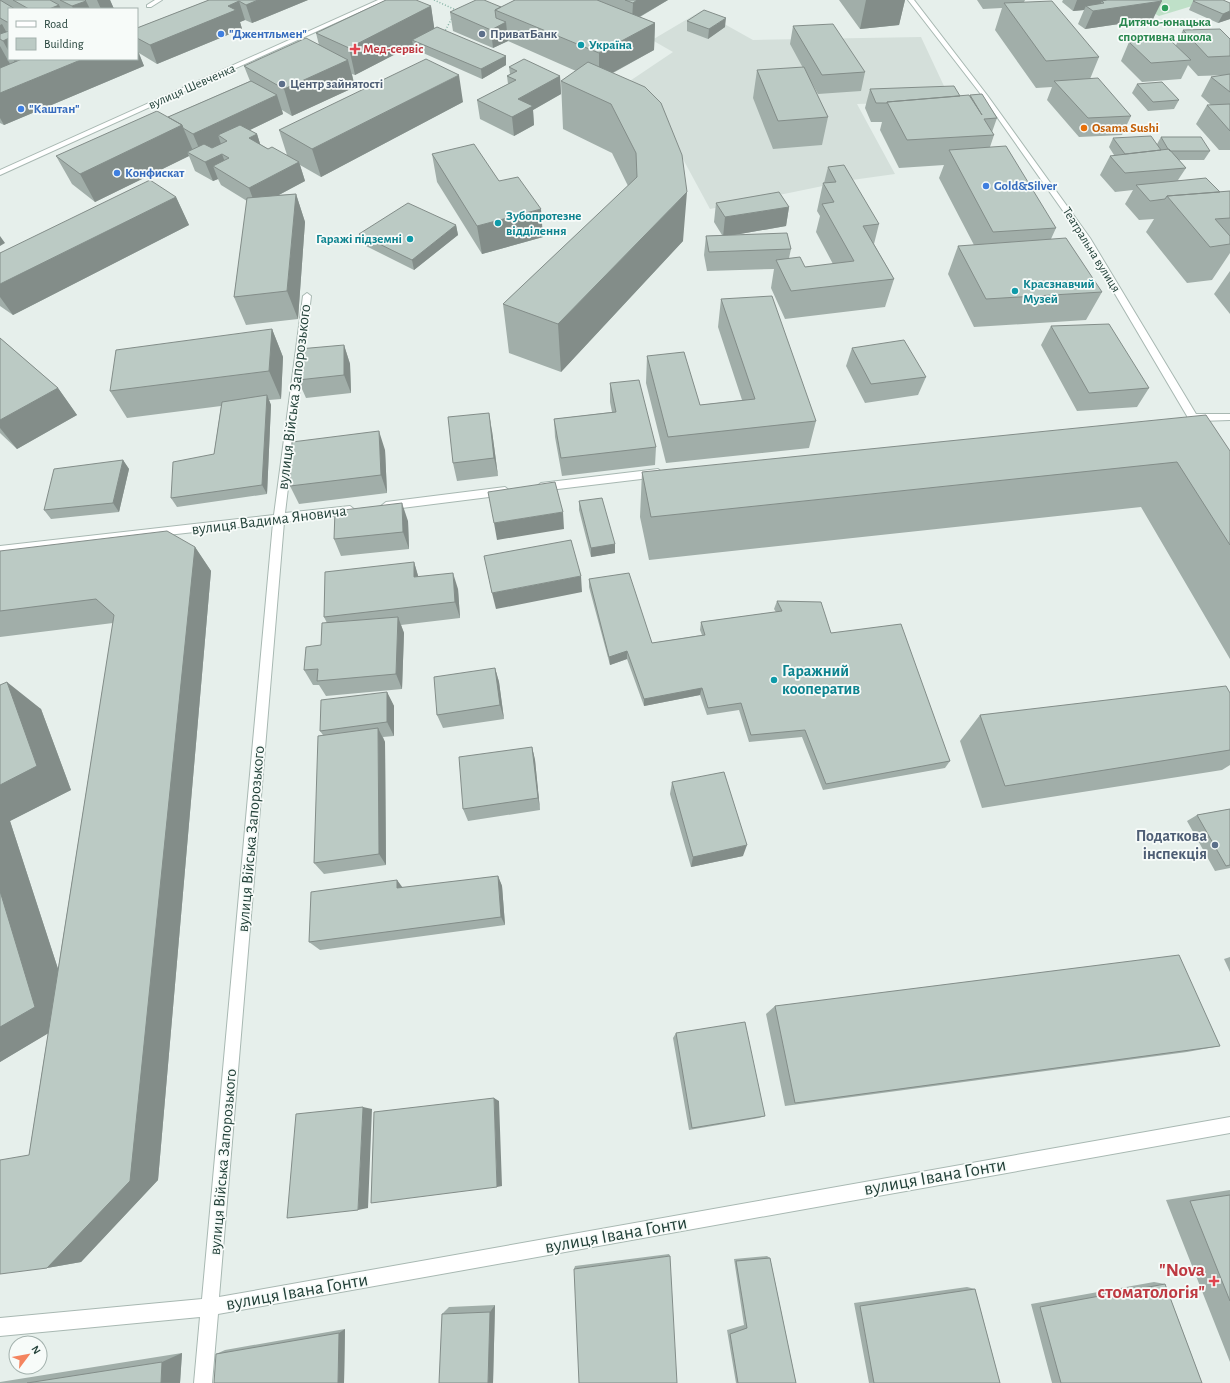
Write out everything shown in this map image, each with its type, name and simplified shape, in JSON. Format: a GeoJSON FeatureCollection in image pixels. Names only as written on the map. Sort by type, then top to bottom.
{"type":"FeatureCollection","features":[{"type":"Feature","properties":{"kind":"street"},"geometry":{"type":"LineString","coordinates":[[149,6],[159,0]]}},
{"type":"Feature","properties":{"kind":"street","name":"вулиця Шевченка"},"geometry":{"type":"LineString","coordinates":[[0,173],[383,0]]}},
{"type":"Feature","properties":{"kind":"street","name":"Театральна вулиця"},"geometry":{"type":"LineString","coordinates":[[911,0],[985,96],[1086,238],[1202,431]]}},
{"type":"Feature","properties":{"kind":"street","name":"вулиця Війська Запорозького"},"geometry":{"type":"LineString","coordinates":[[203,1383],[279,519],[306,296]]}},
{"type":"Feature","properties":{"kind":"street"},"geometry":{"type":"LineString","coordinates":[[1180,419],[1230,417]]}},
{"type":"Feature","properties":{"kind":"street"},"geometry":{"type":"LineString","coordinates":[[532,488],[667,472]]}},
{"type":"Feature","properties":{"kind":"street"},"geometry":{"type":"LineString","coordinates":[[374,507],[516,490]]}},
{"type":"Feature","properties":{"kind":"street","name":"вулиця Вадима Яновича"},"geometry":{"type":"LineString","coordinates":[[0,550],[358,509]]}},
{"type":"Feature","properties":{"kind":"street","name":"вулиця Івана Гонти"},"geometry":{"type":"LineString","coordinates":[[0,1327],[210,1307],[1230,1125]]}},
{"type":"Feature","properties":{"kind":"path"},"geometry":{"type":"LineString","coordinates":[[434,0],[456,10],[444,34]]}},
{"type":"Feature","properties":{"kind":"shaded area"},"geometry":{"type":"Polygon","coordinates":[[[701,11],[753,40],[921,37],[951,101],[857,104],[895,174],[852,180],[710,209],[664,124],[609,95],[673,52],[652,40],[701,11]]]}},
{"type":"Feature","properties":{"kind":"green space","name":"Дитячо-юнацька спортивна школа"},"geometry":{"type":"Polygon","coordinates":[[[1130,0],[1212,0],[1159,16],[1130,0]]]}},
{"type":"Feature","properties":{"kind":"building"},"geometry":{"type":"Polygon","coordinates":[[[0,0],[13,8],[8,8],[8,22],[0,18],[0,0]]]}},
{"type":"Feature","properties":{"kind":"building"},"geometry":{"type":"Polygon","coordinates":[[[13,0],[50,0],[59,5],[52,8],[27,8],[13,0]]]}},
{"type":"Feature","properties":{"kind":"building"},"geometry":{"type":"Polygon","coordinates":[[[60,0],[85,0],[86,1],[72,6],[60,0]]]}},
{"type":"Feature","properties":{"kind":"building"},"geometry":{"type":"Polygon","coordinates":[[[209,0],[258,0],[246,5],[239,1],[228,6],[236,10],[150,45],[138,39],[138,28],[209,0]]]}},
{"type":"Feature","properties":{"kind":"building"},"geometry":{"type":"Polygon","coordinates":[[[386,0],[416,0],[431,6],[349,48],[316,33],[386,0]]]}},
{"type":"Feature","properties":{"kind":"building"},"geometry":{"type":"Polygon","coordinates":[[[476,0],[484,0],[501,7],[495,10],[496,18],[506,22],[491,30],[450,12],[476,0]]]}},
{"type":"Feature","properties":{"kind":"building"},"geometry":{"type":"Polygon","coordinates":[[[515,0],[597,0],[655,23],[599,53],[495,10],[515,0]]]}},
{"type":"Feature","properties":{"kind":"building"},"geometry":{"type":"Polygon","coordinates":[[[625,0],[637,0],[633,3],[625,0]]]}},
{"type":"Feature","properties":{"kind":"building"},"geometry":{"type":"Polygon","coordinates":[[[1223,0],[1230,3],[1230,11],[1223,14],[1193,1],[1223,0]]]}},
{"type":"Feature","properties":{"kind":"building"},"geometry":{"type":"Polygon","coordinates":[[[1052,1],[1099,57],[1046,61],[1004,3],[1052,1]]]}},
{"type":"Feature","properties":{"kind":"building"},"geometry":{"type":"Polygon","coordinates":[[[1102,1],[1162,1],[1093,11],[1086,6],[1104,3],[1102,1]]]}},
{"type":"Feature","properties":{"kind":"building"},"geometry":{"type":"Polygon","coordinates":[[[704,10],[726,18],[709,29],[687,21],[704,10]]]}},
{"type":"Feature","properties":{"kind":"building"},"geometry":{"type":"Polygon","coordinates":[[[833,24],[865,72],[822,75],[793,26],[833,24]]]}},
{"type":"Feature","properties":{"kind":"building"},"geometry":{"type":"Polygon","coordinates":[[[437,27],[506,56],[481,69],[412,40],[437,27]]]}},
{"type":"Feature","properties":{"kind":"building"},"geometry":{"type":"Polygon","coordinates":[[[1220,29],[1230,39],[1230,56],[1208,57],[1183,30],[1220,29]]]}},
{"type":"Feature","properties":{"kind":"building"},"geometry":{"type":"Polygon","coordinates":[[[8,31],[8,38],[3,41],[0,39],[0,34],[8,31]]]}},
{"type":"Feature","properties":{"kind":"building"},"geometry":{"type":"Polygon","coordinates":[[[306,38],[348,60],[284,89],[244,66],[306,38]]]}},
{"type":"Feature","properties":{"kind":"building"},"geometry":{"type":"Polygon","coordinates":[[[1169,39],[1191,60],[1151,63],[1129,42],[1169,39]]]}},
{"type":"Feature","properties":{"kind":"building"},"geometry":{"type":"Polygon","coordinates":[[[426,59],[459,75],[312,149],[279,130],[426,59]]]}},
{"type":"Feature","properties":{"kind":"building"},"geometry":{"type":"Polygon","coordinates":[[[524,59],[560,76],[518,99],[533,106],[512,117],[477,100],[516,80],[507,76],[517,71],[509,67],[524,59]]]}},
{"type":"Feature","properties":{"kind":"building"},"geometry":{"type":"Polygon","coordinates":[[[20,60],[81,60],[0,93],[0,68],[20,60]]]}},
{"type":"Feature","properties":{"kind":"building"},"geometry":{"type":"Polygon","coordinates":[[[588,62],[645,87],[661,103],[682,155],[687,192],[558,324],[503,304],[637,177],[636,153],[611,104],[561,81],[588,62]]]}},
{"type":"Feature","properties":{"kind":"building"},"geometry":{"type":"Polygon","coordinates":[[[804,67],[828,117],[778,121],[757,70],[804,67]]]}},
{"type":"Feature","properties":{"kind":"building"},"geometry":{"type":"Polygon","coordinates":[[[1230,74],[1230,92],[1211,77],[1230,74]]]}},
{"type":"Feature","properties":{"kind":"building"},"geometry":{"type":"Polygon","coordinates":[[[1098,78],[1131,116],[1088,118],[1054,81],[1098,78]]]}},
{"type":"Feature","properties":{"kind":"building"},"geometry":{"type":"Polygon","coordinates":[[[251,81],[277,95],[193,134],[183,128],[182,125],[168,117],[251,81]]]}},
{"type":"Feature","properties":{"kind":"building"},"geometry":{"type":"Polygon","coordinates":[[[1162,82],[1179,100],[1153,102],[1137,84],[1162,82]]]}},
{"type":"Feature","properties":{"kind":"building"},"geometry":{"type":"Polygon","coordinates":[[[954,86],[960,96],[887,103],[876,103],[870,89],[954,86]]]}},
{"type":"Feature","properties":{"kind":"building"},"geometry":{"type":"Polygon","coordinates":[[[982,94],[997,118],[984,119],[994,135],[907,140],[887,102],[969,95],[982,115],[970,95],[982,94]]]}},
{"type":"Feature","properties":{"kind":"building"},"geometry":{"type":"Polygon","coordinates":[[[1230,104],[1230,131],[1207,105],[1230,104]]]}},
{"type":"Feature","properties":{"kind":"building"},"geometry":{"type":"Polygon","coordinates":[[[157,111],[182,125],[80,174],[56,156],[157,111]]]}},
{"type":"Feature","properties":{"kind":"building"},"geometry":{"type":"Polygon","coordinates":[[[240,125],[257,134],[249,138],[268,149],[272,147],[299,162],[249,188],[213,166],[229,158],[222,154],[205,162],[187,152],[204,144],[212,148],[227,141],[218,135],[240,125]]]}},
{"type":"Feature","properties":{"kind":"building"},"geometry":{"type":"Polygon","coordinates":[[[1151,136],[1161,150],[1125,154],[1113,138],[1151,136]]]}},
{"type":"Feature","properties":{"kind":"building"},"geometry":{"type":"Polygon","coordinates":[[[1161,137],[1201,137],[1210,151],[1170,151],[1161,137]]]}},
{"type":"Feature","properties":{"kind":"building"},"geometry":{"type":"Polygon","coordinates":[[[474,144],[499,181],[518,177],[541,209],[477,226],[432,154],[474,144]]]}},
{"type":"Feature","properties":{"kind":"building"},"geometry":{"type":"Polygon","coordinates":[[[1006,146],[1056,228],[993,232],[949,150],[1006,146]]]}},
{"type":"Feature","properties":{"kind":"building"},"geometry":{"type":"Polygon","coordinates":[[[1169,149],[1186,168],[1125,173],[1110,156],[1169,149]]]}},
{"type":"Feature","properties":{"kind":"building"},"geometry":{"type":"Polygon","coordinates":[[[844,165],[879,224],[863,226],[894,279],[791,291],[776,260],[800,257],[805,267],[854,261],[822,204],[834,202],[823,183],[836,182],[828,167],[844,165]]]}},
{"type":"Feature","properties":{"kind":"building"},"geometry":{"type":"Polygon","coordinates":[[[1206,178],[1220,192],[1167,196],[1165,199],[1150,201],[1136,185],[1206,178]]]}},
{"type":"Feature","properties":{"kind":"building"},"geometry":{"type":"Polygon","coordinates":[[[150,180],[176,197],[0,284],[0,253],[150,180]]]}},
{"type":"Feature","properties":{"kind":"building"},"geometry":{"type":"Polygon","coordinates":[[[1230,191],[1230,218],[1215,219],[1230,236],[1230,244],[1210,247],[1167,196],[1230,191]]]}},
{"type":"Feature","properties":{"kind":"building"},"geometry":{"type":"Polygon","coordinates":[[[779,192],[789,207],[725,217],[716,203],[779,192]]]}},
{"type":"Feature","properties":{"kind":"building"},"geometry":{"type":"Polygon","coordinates":[[[296,194],[287,291],[234,297],[247,198],[296,194]]]}},
{"type":"Feature","properties":{"kind":"building","name":"Гаражі підземні"},"geometry":{"type":"Polygon","coordinates":[[[408,203],[456,225],[412,260],[359,234],[408,203]]]}},
{"type":"Feature","properties":{"kind":"building"},"geometry":{"type":"Polygon","coordinates":[[[787,233],[791,249],[709,252],[706,236],[787,233]]]}},
{"type":"Feature","properties":{"kind":"building"},"geometry":{"type":"Polygon","coordinates":[[[1066,238],[1102,292],[986,299],[958,246],[1066,238]]]}},
{"type":"Feature","properties":{"kind":"building"},"geometry":{"type":"Polygon","coordinates":[[[772,296],[816,421],[668,437],[647,356],[684,352],[700,405],[755,399],[721,299],[772,296]]]}},
{"type":"Feature","properties":{"kind":"building"},"geometry":{"type":"Polygon","coordinates":[[[1109,324],[1149,388],[1089,393],[1051,326],[1109,324]]]}},
{"type":"Feature","properties":{"kind":"building"},"geometry":{"type":"Polygon","coordinates":[[[272,329],[269,371],[110,391],[116,350],[272,329]]]}},
{"type":"Feature","properties":{"kind":"building"},"geometry":{"type":"Polygon","coordinates":[[[0,338],[58,388],[0,420],[0,338]]]}},
{"type":"Feature","properties":{"kind":"building"},"geometry":{"type":"Polygon","coordinates":[[[904,340],[926,377],[871,384],[852,348],[904,340]]]}},
{"type":"Feature","properties":{"kind":"building"},"geometry":{"type":"Polygon","coordinates":[[[344,345],[344,375],[298,380],[299,349],[344,345]]]}},
{"type":"Feature","properties":{"kind":"building"},"geometry":{"type":"Polygon","coordinates":[[[639,380],[656,447],[561,458],[554,419],[616,412],[610,383],[639,380]]]}},
{"type":"Feature","properties":{"kind":"building"},"geometry":{"type":"Polygon","coordinates":[[[267,395],[262,485],[171,498],[173,462],[214,454],[222,402],[267,395]]]}},
{"type":"Feature","properties":{"kind":"building"},"geometry":{"type":"Polygon","coordinates":[[[489,413],[494,458],[453,463],[448,417],[489,413]]]}},
{"type":"Feature","properties":{"kind":"building"},"geometry":{"type":"Polygon","coordinates":[[[1206,415],[1230,451],[1230,545],[1177,462],[651,517],[642,472],[1206,415]]]}},
{"type":"Feature","properties":{"kind":"building"},"geometry":{"type":"Polygon","coordinates":[[[379,431],[381,475],[290,486],[292,442],[379,431]]]}},
{"type":"Feature","properties":{"kind":"building"},"geometry":{"type":"Polygon","coordinates":[[[123,460],[113,503],[44,510],[54,469],[123,460]]]}},
{"type":"Feature","properties":{"kind":"building"},"geometry":{"type":"Polygon","coordinates":[[[555,482],[563,512],[494,523],[488,492],[555,482]]]}},
{"type":"Feature","properties":{"kind":"building"},"geometry":{"type":"Polygon","coordinates":[[[602,498],[615,544],[591,548],[579,501],[602,498]]]}},
{"type":"Feature","properties":{"kind":"building"},"geometry":{"type":"Polygon","coordinates":[[[402,503],[403,532],[334,539],[335,511],[402,503]]]}},
{"type":"Feature","properties":{"kind":"building"},"geometry":{"type":"Polygon","coordinates":[[[167,531],[195,547],[130,1181],[47,1268],[0,1274],[0,1160],[29,1155],[114,615],[96,599],[0,611],[0,551],[167,531]]]}},
{"type":"Feature","properties":{"kind":"building"},"geometry":{"type":"Polygon","coordinates":[[[571,540],[581,576],[492,593],[484,556],[571,540]]]}},
{"type":"Feature","properties":{"kind":"building"},"geometry":{"type":"Polygon","coordinates":[[[414,562],[414,577],[453,573],[455,602],[324,617],[325,572],[414,562]]]}},
{"type":"Feature","properties":{"kind":"building","name":"Гаражний кооператив"},"geometry":{"type":"Polygon","coordinates":[[[629,573],[652,643],[705,635],[701,622],[782,611],[777,601],[821,602],[831,633],[901,624],[950,761],[826,784],[805,730],[751,735],[741,703],[708,708],[702,688],[644,699],[627,651],[609,657],[589,579],[629,573]]]}},
{"type":"Feature","properties":{"kind":"building"},"geometry":{"type":"Polygon","coordinates":[[[398,617],[396,674],[317,681],[318,669],[304,670],[306,647],[321,645],[322,623],[398,617]]]}},
{"type":"Feature","properties":{"kind":"building"},"geometry":{"type":"Polygon","coordinates":[[[495,668],[500,705],[437,715],[434,677],[495,668]]]}},
{"type":"Feature","properties":{"kind":"building"},"geometry":{"type":"Polygon","coordinates":[[[7,682],[37,766],[0,785],[0,685],[7,682]]]}},
{"type":"Feature","properties":{"kind":"building"},"geometry":{"type":"Polygon","coordinates":[[[1226,686],[1230,693],[1230,750],[1005,786],[980,715],[1226,686]]]}},
{"type":"Feature","properties":{"kind":"building"},"geometry":{"type":"Polygon","coordinates":[[[387,692],[387,722],[320,731],[321,700],[387,692]]]}},
{"type":"Feature","properties":{"kind":"building"},"geometry":{"type":"Polygon","coordinates":[[[378,728],[379,854],[314,863],[318,736],[378,728]]]}},
{"type":"Feature","properties":{"kind":"building"},"geometry":{"type":"Polygon","coordinates":[[[532,747],[538,798],[463,809],[459,757],[532,747]]]}},
{"type":"Feature","properties":{"kind":"building"},"geometry":{"type":"Polygon","coordinates":[[[724,772],[747,845],[693,857],[672,782],[724,772]]]}},
{"type":"Feature","properties":{"kind":"building"},"geometry":{"type":"Polygon","coordinates":[[[1230,809],[1230,865],[1226,866],[1197,815],[1230,809]]]}},
{"type":"Feature","properties":{"kind":"building"},"geometry":{"type":"Polygon","coordinates":[[[498,876],[501,917],[309,942],[311,892],[397,880],[397,888],[498,876]]]}},
{"type":"Feature","properties":{"kind":"building"},"geometry":{"type":"Polygon","coordinates":[[[0,891],[35,1007],[0,1027],[0,891]]]}},
{"type":"Feature","properties":{"kind":"building"},"geometry":{"type":"Polygon","coordinates":[[[1179,955],[1220,1046],[795,1103],[775,1006],[1179,955]]]}},
{"type":"Feature","properties":{"kind":"building"},"geometry":{"type":"Polygon","coordinates":[[[745,1022],[765,1116],[692,1128],[676,1033],[745,1022]]]}},
{"type":"Feature","properties":{"kind":"building"},"geometry":{"type":"Polygon","coordinates":[[[494,1098],[497,1187],[371,1203],[374,1112],[494,1098]]]}},
{"type":"Feature","properties":{"kind":"building"},"geometry":{"type":"Polygon","coordinates":[[[363,1107],[358,1210],[287,1218],[296,1114],[363,1107]]]}},
{"type":"Feature","properties":{"kind":"building"},"geometry":{"type":"Polygon","coordinates":[[[1230,1195],[1230,1301],[1190,1201],[1230,1195]]]}},
{"type":"Feature","properties":{"kind":"building"},"geometry":{"type":"Polygon","coordinates":[[[670,1256],[677,1383],[579,1383],[574,1269],[670,1256]]]}},
{"type":"Feature","properties":{"kind":"building"},"geometry":{"type":"Polygon","coordinates":[[[770,1258],[796,1383],[738,1383],[730,1334],[747,1328],[736,1261],[770,1258]]]}},
{"type":"Feature","properties":{"kind":"building"},"geometry":{"type":"Polygon","coordinates":[[[1165,1284],[1202,1383],[1061,1383],[1040,1307],[1165,1284]]]}},
{"type":"Feature","properties":{"kind":"building"},"geometry":{"type":"Polygon","coordinates":[[[975,1289],[1000,1383],[874,1383],[860,1306],[975,1289]]]}},
{"type":"Feature","properties":{"kind":"building"},"geometry":{"type":"Polygon","coordinates":[[[490,1312],[488,1383],[439,1383],[442,1314],[490,1312]]]}},
{"type":"Feature","properties":{"kind":"building"},"geometry":{"type":"Polygon","coordinates":[[[339,1333],[338,1383],[214,1383],[216,1354],[339,1333]]]}},
{"type":"Feature","properties":{"kind":"building"},"geometry":{"type":"Polygon","coordinates":[[[162,1362],[161,1383],[27,1383],[162,1362]]]}},
{"type":"Feature","properties":{"kind":"place","name":"Дитячо-юнацька спортивна школа"},"geometry":{"type":"Point","coordinates":[1165,8]}},
{"type":"Feature","properties":{"kind":"place","name":"\"Джентльмен\""},"geometry":{"type":"Point","coordinates":[221,34]}},
{"type":"Feature","properties":{"kind":"place","name":"ПриватБанк"},"geometry":{"type":"Point","coordinates":[482,34]}},
{"type":"Feature","properties":{"kind":"place","name":"Україна"},"geometry":{"type":"Point","coordinates":[581,45]}},
{"type":"Feature","properties":{"kind":"place","name":"Мед-сервіс"},"geometry":{"type":"Point","coordinates":[355,49]}},
{"type":"Feature","properties":{"kind":"place","name":"Центр зайнятості"},"geometry":{"type":"Point","coordinates":[282,84]}},
{"type":"Feature","properties":{"kind":"place","name":"\"Каштан\""},"geometry":{"type":"Point","coordinates":[21,109]}},
{"type":"Feature","properties":{"kind":"place","name":"Osama Sushi"},"geometry":{"type":"Point","coordinates":[1084,128]}},
{"type":"Feature","properties":{"kind":"place","name":"Конфискат"},"geometry":{"type":"Point","coordinates":[117,173]}},
{"type":"Feature","properties":{"kind":"place","name":"Gold&Silver"},"geometry":{"type":"Point","coordinates":[986,186]}},
{"type":"Feature","properties":{"kind":"place","name":"Зубопротезне відділення"},"geometry":{"type":"Point","coordinates":[498,223]}},
{"type":"Feature","properties":{"kind":"place","name":"Гаражі підземні"},"geometry":{"type":"Point","coordinates":[410,239]}},
{"type":"Feature","properties":{"kind":"place","name":"Краєзнавчий Музей"},"geometry":{"type":"Point","coordinates":[1015,291]}},
{"type":"Feature","properties":{"kind":"place","name":"Гаражний кооператив"},"geometry":{"type":"Point","coordinates":[774,680]}},
{"type":"Feature","properties":{"kind":"place","name":"Податкова інспекція"},"geometry":{"type":"Point","coordinates":[1215,845]}},
{"type":"Feature","properties":{"kind":"place","name":"\"Nova стоматологія\""},"geometry":{"type":"Point","coordinates":[1214,1281]}}]}
